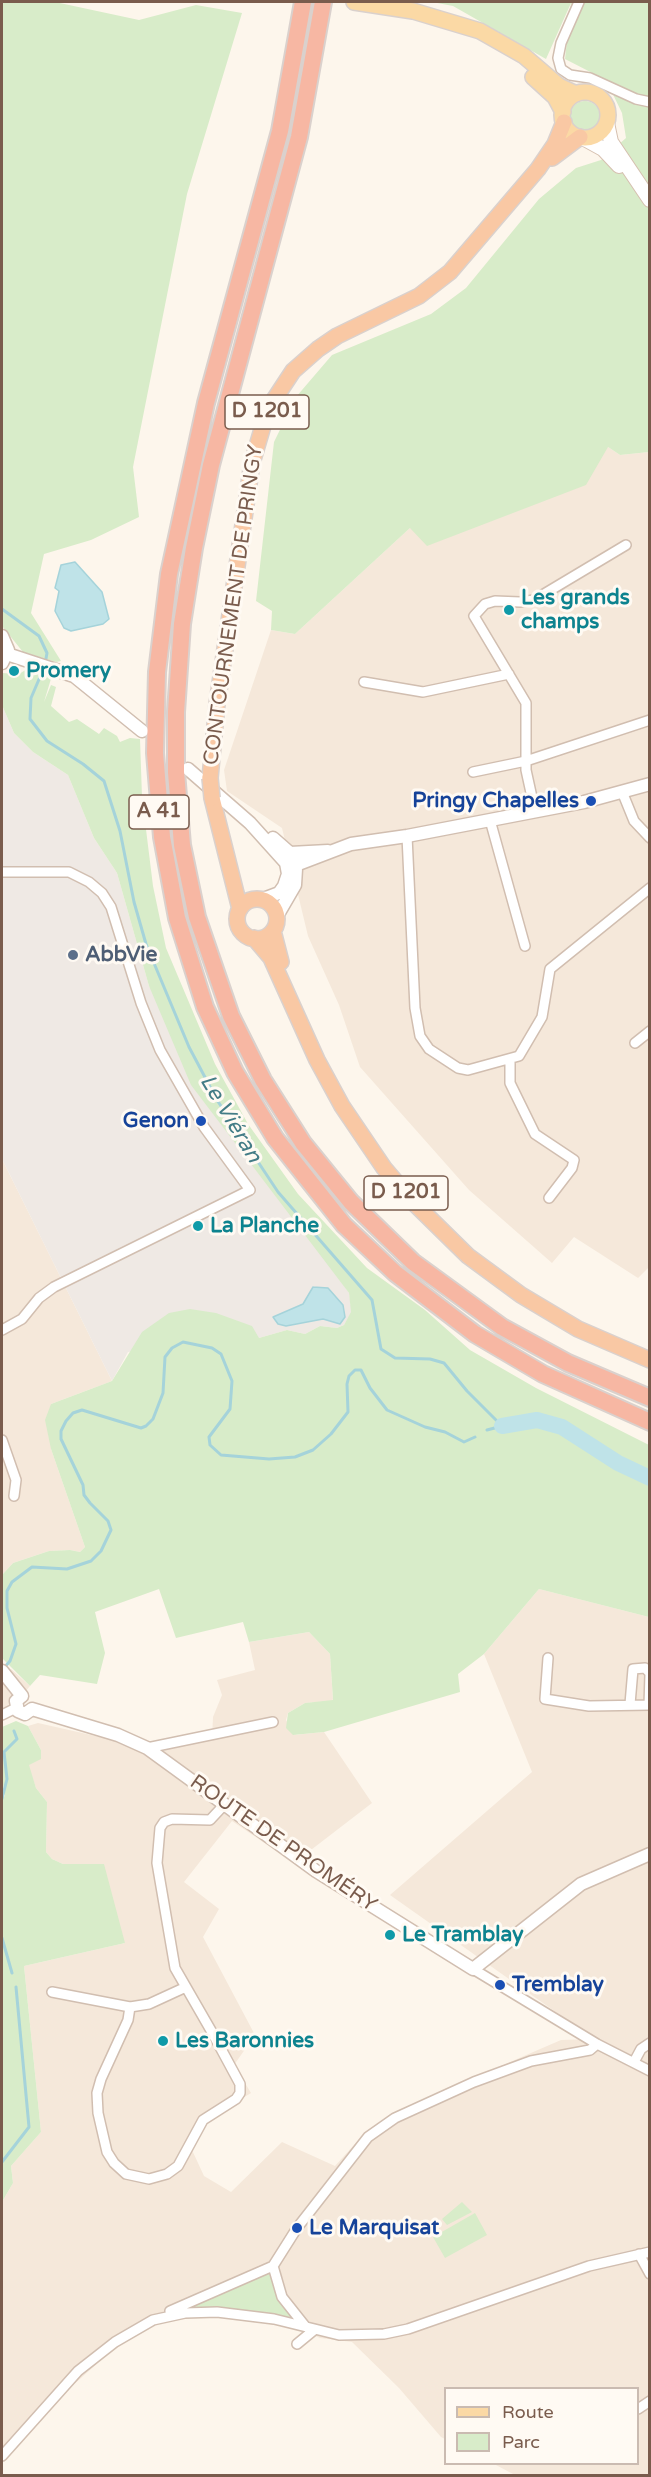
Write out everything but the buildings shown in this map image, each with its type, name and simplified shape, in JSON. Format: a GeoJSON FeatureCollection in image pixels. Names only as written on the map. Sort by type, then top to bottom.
{"type":"FeatureCollection","features":[{"type":"Feature","properties":{"kind":"highway","name":"A 41"},"geometry":{"type":"LineString","coordinates":[[303,2],[280,131],[206,403],[169,574],[158,672],[156,753],[162,837],[177,918],[205,1007],[235,1072],[280,1145],[344,1225],[402,1280],[475,1334],[576,1390],[650,1422]]}},
{"type":"Feature","properties":{"kind":"highway","name":"A 41"},"geometry":{"type":"LineString","coordinates":[[323,2],[299,137],[211,465],[194,548],[182,624],[176,712],[176,772],[182,845],[197,916],[231,1016],[263,1080],[303,1143],[351,1202],[412,1262],[502,1327],[568,1363],[650,1398]]}},
{"type":"Feature","properties":{"kind":"highway","name":"CONTOURNEMENT DE PRINGY"},"geometry":{"type":"LineString","coordinates":[[563,117],[555,144],[538,169],[463,258],[442,279],[419,296],[337,336],[318,349],[293,371],[272,402],[261,425],[252,463],[216,704],[210,778],[222,845],[240,909],[237,920],[239,927],[254,938],[271,958],[339,1100],[384,1168],[421,1211],[468,1256],[520,1295],[578,1329],[650,1360]]}},
{"type":"Feature","properties":{"kind":"highway","name":"CONTOURNEMENT DE PRINGY"},"geometry":{"type":"LineString","coordinates":[[538,169],[581,137]]}},
{"type":"Feature","properties":{"kind":"highway","name":"CONTOURNEMENT DE PRINGY"},"geometry":{"type":"LineString","coordinates":[[222,845],[244,884],[273,907],[277,916]]}},
{"type":"Feature","properties":{"kind":"highway"},"geometry":{"type":"LineString","coordinates":[[240,909],[247,901],[261,899]]}},
{"type":"Feature","properties":{"kind":"highway","name":"D 1201"},"geometry":{"type":"LineString","coordinates":[[277,916],[273,932],[279,959],[339,1085],[369,1134],[408,1186],[460,1239],[517,1284],[589,1326],[650,1353]]}},
{"type":"Feature","properties":{"kind":"highway"},"geometry":{"type":"LineString","coordinates":[[254,938],[265,937],[273,932]]}},
{"type":"Feature","properties":{"kind":"main road"},"geometry":{"type":"LineString","coordinates":[[354,2],[413,11],[480,31],[524,56],[559,86],[576,94],[591,93],[604,102],[611,142],[646,196]]}},
{"type":"Feature","properties":{"kind":"main road"},"geometry":{"type":"LineString","coordinates":[[454,23],[524,69],[555,97],[570,132],[603,149],[646,196]]}},
{"type":"Feature","properties":{"kind":"main road"},"geometry":{"type":"LineString","coordinates":[[563,117],[570,98],[576,94]]}},
{"type":"Feature","properties":{"kind":"main road"},"geometry":{"type":"LineString","coordinates":[[581,137],[597,135],[607,123]]}},
{"type":"Feature","properties":{"kind":"street"},"geometry":{"type":"LineString","coordinates":[[579,2],[571,15],[559,52],[559,64],[566,73],[590,78],[636,99],[650,102]]}},
{"type":"Feature","properties":{"kind":"street"},"geometry":{"type":"LineString","coordinates":[[535,811],[526,761],[528,711],[523,695],[474,616],[478,609],[495,601],[534,600],[626,545]]}},
{"type":"Feature","properties":{"kind":"street"},"geometry":{"type":"LineString","coordinates":[[2,636],[7,645],[4,659],[37,663],[67,672],[88,685],[142,731]]}},
{"type":"Feature","properties":{"kind":"street"},"geometry":{"type":"LineString","coordinates":[[364,682],[423,692],[509,674]]}},
{"type":"Feature","properties":{"kind":"street"},"geometry":{"type":"LineString","coordinates":[[473,772],[526,761],[650,720]]}},
{"type":"Feature","properties":{"kind":"street"},"geometry":{"type":"LineString","coordinates":[[188,769],[290,860],[294,889],[277,916]]}},
{"type":"Feature","properties":{"kind":"street"},"geometry":{"type":"LineString","coordinates":[[290,860],[351,844],[407,836],[623,794],[650,784]]}},
{"type":"Feature","properties":{"kind":"street"},"geometry":{"type":"LineString","coordinates":[[623,794],[634,821],[650,838]]}},
{"type":"Feature","properties":{"kind":"street"},"geometry":{"type":"LineString","coordinates":[[490,820],[525,946]]}},
{"type":"Feature","properties":{"kind":"street"},"geometry":{"type":"LineString","coordinates":[[407,836],[415,1008],[420,1036],[429,1049],[458,1068],[468,1070],[510,1060],[524,1051],[540,1022],[550,969],[650,888]]}},
{"type":"Feature","properties":{"kind":"street"},"geometry":{"type":"LineString","coordinates":[[261,899],[279,893],[287,878],[290,860]]}},
{"type":"Feature","properties":{"kind":"street"},"geometry":{"type":"LineString","coordinates":[[2,872],[62,871],[84,878],[102,893],[111,907],[141,1003],[160,1050],[204,1126],[250,1190],[54,1287],[42,1296],[25,1316],[2,1329]]}},
{"type":"Feature","properties":{"kind":"street"},"geometry":{"type":"LineString","coordinates":[[635,1043],[650,1031]]}},
{"type":"Feature","properties":{"kind":"street"},"geometry":{"type":"LineString","coordinates":[[510,1060],[510,1083],[535,1134],[574,1160],[572,1168],[549,1198]]}},
{"type":"Feature","properties":{"kind":"street"},"geometry":{"type":"LineString","coordinates":[[2,1440],[16,1480],[14,1496]]}},
{"type":"Feature","properties":{"kind":"street"},"geometry":{"type":"LineString","coordinates":[[548,1658],[545,1699],[588,1706],[617,1708],[630,1704],[649,1705],[650,1673],[645,1668],[633,1669],[630,1704]]}},
{"type":"Feature","properties":{"kind":"street"},"geometry":{"type":"LineString","coordinates":[[5,1675],[22,1696],[32,1700],[33,1709],[26,1714],[16,1708]]}},
{"type":"Feature","properties":{"kind":"street"},"geometry":{"type":"LineString","coordinates":[[16,1708],[16,1701],[22,1696]]}},
{"type":"Feature","properties":{"kind":"street"},"geometry":{"type":"LineString","coordinates":[[2,1715],[16,1708]]}},
{"type":"Feature","properties":{"kind":"street","name":"ROUTE DE PROMÉRY"},"geometry":{"type":"LineString","coordinates":[[33,1709],[118,1735],[147,1748],[316,1871],[597,2044],[650,2071]]}},
{"type":"Feature","properties":{"kind":"street"},"geometry":{"type":"LineString","coordinates":[[147,1748],[273,1722]]}},
{"type":"Feature","properties":{"kind":"street"},"geometry":{"type":"LineString","coordinates":[[130,2007],[128,2020],[106,2066],[97,2093],[98,2114],[107,2152],[121,2170],[143,2179],[167,2174],[185,2155],[203,2120],[236,2099],[240,2093],[240,2084],[173,1963],[157,1863],[160,1828],[169,1819],[210,1820],[224,1805]]}},
{"type":"Feature","properties":{"kind":"street"},"geometry":{"type":"LineString","coordinates":[[473,1969],[580,1884],[650,1854]]}},
{"type":"Feature","properties":{"kind":"street"},"geometry":{"type":"LineString","coordinates":[[52,1992],[130,2007],[148,2004],[186,1987]]}},
{"type":"Feature","properties":{"kind":"street"},"geometry":{"type":"LineString","coordinates":[[634,2062],[641,2049],[650,2043]]}},
{"type":"Feature","properties":{"kind":"street"},"geometry":{"type":"LineString","coordinates":[[2,2456],[78,2372],[115,2342],[163,2316],[273,2266],[297,2228],[345,2163],[379,2128],[415,2108],[485,2077],[541,2059],[590,2050],[597,2044]]}},
{"type":"Feature","properties":{"kind":"street"},"geometry":{"type":"LineString","coordinates":[[163,2316],[217,2312],[259,2316],[310,2329],[357,2336],[396,2332],[589,2266],[644,2253],[650,2274]]}},
{"type":"Feature","properties":{"kind":"street"},"geometry":{"type":"LineString","coordinates":[[273,2266],[282,2297],[310,2329]]}},
{"type":"Feature","properties":{"kind":"street"},"geometry":{"type":"LineString","coordinates":[[297,2344],[310,2329]]}},
{"type":"Feature","properties":{"kind":"shaded area"},"geometry":{"type":"Polygon","coordinates":[[[608,447],[620,455],[649,452],[650,1266],[638,1278],[574,1237],[552,1263],[469,1190],[360,1067],[339,1005],[308,936],[282,828],[227,791],[224,770],[271,630],[295,634],[410,528],[608,447]]]}},
{"type":"Feature","properties":{"kind":"shaded area"},"geometry":{"type":"Polygon","coordinates":[[[2,705],[14,733],[33,752],[68,775],[94,838],[117,873],[149,986],[349,1293],[352,1312],[344,1325],[337,1328],[320,1326],[305,1334],[287,1330],[259,1338],[128,1352],[112,1381],[2,1159],[2,705]]]}},
{"type":"Feature","properties":{"kind":"shaded area"},"geometry":{"type":"Polygon","coordinates":[[[2,1159],[112,1381],[51,1404],[51,1449],[85,1547],[80,1552],[49,1551],[13,1563],[2,1575],[2,1159]]]}},
{"type":"Feature","properties":{"kind":"shaded area"},"geometry":{"type":"Polygon","coordinates":[[[539,1589],[649,1617],[649,2475],[515,2475],[496,2465],[639,2465],[639,2387],[444,2387],[444,2438],[399,2388],[352,2342],[320,2338],[301,2330],[222,2315],[184,2316],[158,2323],[118,2345],[53,2403],[2,2461],[2,2202],[13,2183],[11,2166],[41,2132],[24,1966],[125,1943],[74,1864],[63,1864],[52,1859],[46,1852],[47,1802],[36,1788],[28,1765],[41,1750],[28,1726],[38,1723],[131,1744],[156,1761],[169,1745],[212,1739],[213,1717],[222,1695],[217,1680],[255,1670],[249,1642],[309,1632],[330,1654],[333,1701],[305,1703],[288,1713],[286,1720],[294,1735],[324,1732],[372,1803],[294,1863],[232,1821],[184,1882],[219,1909],[203,1937],[255,2035],[234,2065],[251,2093],[204,2122],[192,2150],[204,2176],[231,2192],[282,2142],[335,2166],[362,2136],[392,2113],[561,2040],[594,2039],[390,1895],[532,1772],[484,1654],[539,1589]]]}},
{"type":"Feature","properties":{"kind":"shaded area"},"geometry":{"type":"Polygon","coordinates":[[[11,1669],[30,1686],[2,1719],[2,1675],[11,1669]]]}},
{"type":"Feature","properties":{"kind":"green space"},"geometry":{"type":"Polygon","coordinates":[[[2,2],[55,2],[139,20],[196,5],[242,13],[187,194],[133,467],[139,517],[91,540],[44,554],[31,613],[61,661],[56,662],[23,652],[2,626],[2,2]]]}},
{"type":"Feature","properties":{"kind":"green space"},"geometry":{"type":"Polygon","coordinates":[[[432,2],[649,2],[649,452],[620,455],[608,447],[586,485],[427,546],[410,528],[295,634],[271,630],[272,611],[256,601],[274,442],[296,397],[332,355],[431,314],[466,288],[539,199],[576,168],[601,160],[626,138],[622,113],[606,80],[565,59],[571,3],[546,59],[453,6],[432,2]]]}},
{"type":"Feature","properties":{"kind":"green space"},"geometry":{"type":"Polygon","coordinates":[[[585,101],[596,105],[600,116],[596,127],[585,131],[574,127],[570,116],[574,105],[585,101]]]}},
{"type":"Feature","properties":{"kind":"green space"},"geometry":{"type":"Polygon","coordinates":[[[32,666],[53,672],[44,702],[51,685],[56,687],[51,706],[69,722],[77,719],[99,734],[104,728],[117,736],[120,742],[130,738],[140,739],[142,797],[153,886],[166,948],[215,1064],[248,1124],[298,1194],[367,1268],[425,1310],[470,1350],[536,1388],[649,1445],[649,1617],[539,1589],[484,1654],[458,1674],[460,1692],[324,1732],[293,1735],[286,1728],[288,1713],[305,1703],[333,1700],[330,1654],[309,1632],[249,1642],[243,1622],[176,1638],[159,1589],[95,1612],[105,1653],[97,1684],[40,1675],[30,1686],[2,1658],[2,1575],[13,1563],[49,1551],[80,1552],[85,1547],[51,1449],[45,1420],[51,1404],[112,1381],[142,1332],[169,1313],[190,1309],[216,1313],[252,1326],[259,1338],[287,1330],[305,1334],[320,1326],[337,1328],[344,1325],[351,1312],[349,1293],[191,1085],[149,986],[117,873],[94,838],[68,775],[33,752],[14,733],[2,705],[2,673],[19,674],[32,666]]]}},
{"type":"Feature","properties":{"kind":"green space"},"geometry":{"type":"Polygon","coordinates":[[[16,1721],[28,1726],[41,1750],[41,1759],[29,1765],[36,1788],[47,1802],[46,1852],[52,1859],[63,1864],[104,1864],[125,1943],[24,1966],[41,2132],[11,2166],[13,2183],[2,2202],[2,1798],[5,1796],[2,1779],[2,1727],[16,1721]]]}},
{"type":"Feature","properties":{"kind":"green space"},"geometry":{"type":"Polygon","coordinates":[[[462,2202],[472,2212],[447,2225],[442,2219],[462,2202]]]}},
{"type":"Feature","properties":{"kind":"green space"},"geometry":{"type":"Polygon","coordinates":[[[475,2213],[487,2235],[445,2258],[433,2237],[475,2213]]]}},
{"type":"Feature","properties":{"kind":"green space"},"geometry":{"type":"Polygon","coordinates":[[[268,2273],[271,2275],[280,2301],[293,2320],[183,2310],[268,2273]]]}},
{"type":"Feature","properties":{"kind":"water"},"geometry":{"type":"Polygon","coordinates":[[[75,562],[102,592],[109,619],[103,624],[71,631],[64,628],[55,611],[59,591],[55,588],[61,565],[75,562]]]}},
{"type":"Feature","properties":{"kind":"water"},"geometry":{"type":"Polygon","coordinates":[[[313,1287],[328,1288],[343,1305],[345,1317],[340,1324],[323,1319],[286,1326],[278,1324],[273,1317],[303,1304],[313,1287]]]}},
{"type":"Feature","properties":{"kind":"waterway","name":"Le Viéran"},"geometry":{"type":"LineString","coordinates":[[2,609],[39,636],[47,653],[45,664]]}},
{"type":"Feature","properties":{"kind":"waterway","name":"Le Viéran"},"geometry":{"type":"LineString","coordinates":[[43,670],[31,698],[30,719],[47,741],[83,764],[104,781],[120,831],[134,902],[146,944],[189,1047],[217,1100],[278,1192],[372,1300],[381,1349],[395,1358],[430,1359],[444,1363],[467,1391],[502,1426]]}},
{"type":"Feature","properties":{"kind":"waterway"},"geometry":{"type":"LineString","coordinates":[[3,1669],[10,1661],[16,1644],[7,1608],[7,1591],[12,1582],[32,1567],[67,1569],[91,1561],[101,1551],[111,1530],[108,1521],[84,1495],[83,1485],[61,1439],[61,1431],[66,1421],[73,1413],[82,1410],[141,1428],[146,1426],[153,1419],[163,1393],[165,1357],[172,1348],[183,1342],[212,1348],[221,1354],[232,1381],[230,1409],[209,1437],[210,1445],[221,1455],[269,1459],[295,1457],[313,1450],[331,1434],[348,1412],[347,1384],[349,1376],[355,1370],[361,1370],[370,1388],[387,1410],[425,1427],[445,1432],[464,1442],[475,1437]]}},
{"type":"Feature","properties":{"kind":"waterway","name":"Le Viéran"},"geometry":{"type":"LineString","coordinates":[[502,1426],[537,1420],[562,1427],[618,1463],[650,1478]]}},
{"type":"Feature","properties":{"kind":"waterway"},"geometry":{"type":"LineString","coordinates":[[487,1430],[502,1426]]}},
{"type":"Feature","properties":{"kind":"waterway"},"geometry":{"type":"LineString","coordinates":[[2,1799],[7,1779],[4,1752],[17,1739],[14,1731]]}},
{"type":"Feature","properties":{"kind":"waterway"},"geometry":{"type":"LineString","coordinates":[[2,1938],[12,1973]]}},
{"type":"Feature","properties":{"kind":"waterway"},"geometry":{"type":"LineString","coordinates":[[2,2162],[29,2127],[16,1987]]}},
{"type":"Feature","properties":{"kind":"place","name":"Les grands champs"},"geometry":{"type":"Point","coordinates":[509,610]}},
{"type":"Feature","properties":{"kind":"place","name":"Promery"},"geometry":{"type":"Point","coordinates":[14,671]}},
{"type":"Feature","properties":{"kind":"place","name":"Pringy Chapelles"},"geometry":{"type":"Point","coordinates":[591,801]}},
{"type":"Feature","properties":{"kind":"place","name":"AbbVie"},"geometry":{"type":"Point","coordinates":[73,955]}},
{"type":"Feature","properties":{"kind":"place","name":"Genon"},"geometry":{"type":"Point","coordinates":[201,1121]}},
{"type":"Feature","properties":{"kind":"place","name":"La Planche"},"geometry":{"type":"Point","coordinates":[198,1226]}},
{"type":"Feature","properties":{"kind":"place","name":"Le Tramblay"},"geometry":{"type":"Point","coordinates":[390,1935]}},
{"type":"Feature","properties":{"kind":"place","name":"Tremblay"},"geometry":{"type":"Point","coordinates":[500,1985]}},
{"type":"Feature","properties":{"kind":"place","name":"Les Baronnies"},"geometry":{"type":"Point","coordinates":[163,2041]}},
{"type":"Feature","properties":{"kind":"place","name":"Le Marquisat"},"geometry":{"type":"Point","coordinates":[297,2228]}}]}
